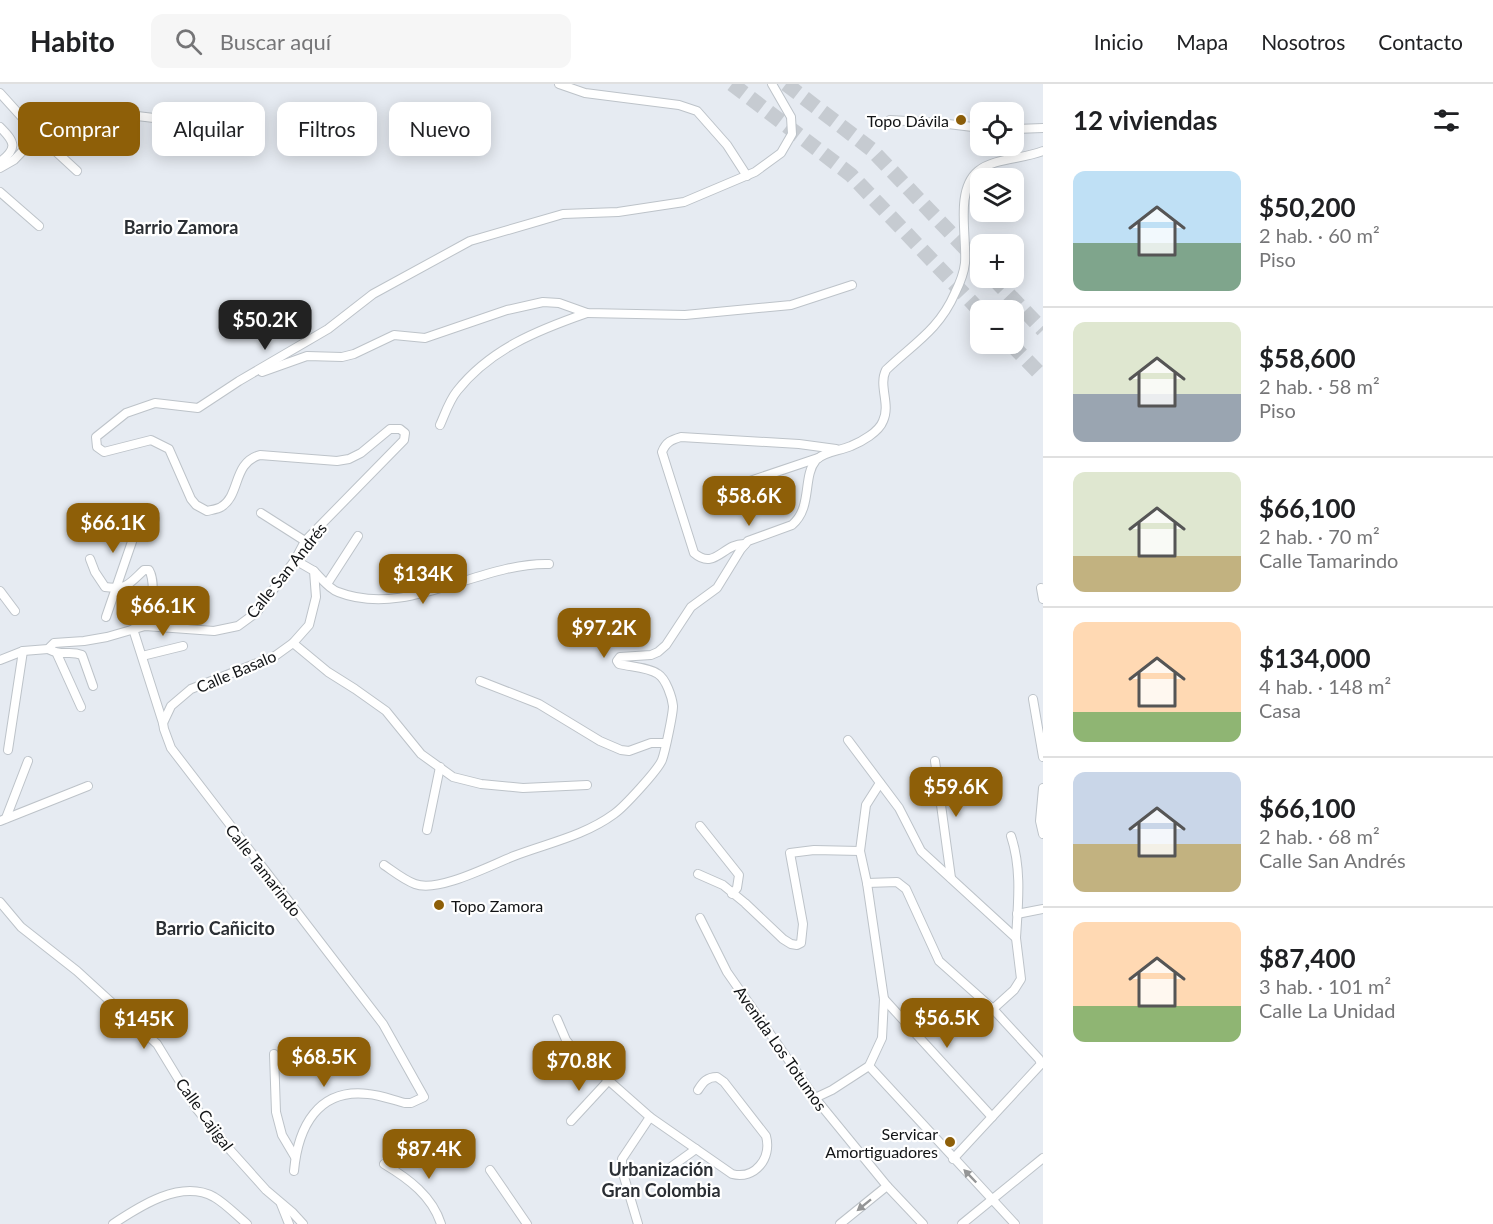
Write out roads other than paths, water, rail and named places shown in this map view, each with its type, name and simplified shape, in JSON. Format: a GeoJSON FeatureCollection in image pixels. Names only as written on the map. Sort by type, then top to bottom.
{"type":"FeatureCollection","features":[{"type":"Feature","properties":{"kind":"street"},"geometry":{"type":"LineString","coordinates":[[559,84],[585,93],[679,105],[697,111],[727,145],[747,176]]}},
{"type":"Feature","properties":{"kind":"street"},"geometry":{"type":"LineString","coordinates":[[239,381],[328,329],[373,294],[470,241],[563,214],[618,212],[684,202],[747,176],[782,153],[792,134],[791,117],[772,84]]}},
{"type":"Feature","properties":{"kind":"street"},"geometry":{"type":"LineString","coordinates":[[0,93],[18,113]]}},
{"type":"Feature","properties":{"kind":"street"},"geometry":{"type":"LineString","coordinates":[[890,120],[970,127]]}},
{"type":"Feature","properties":{"kind":"street"},"geometry":{"type":"LineString","coordinates":[[0,162],[13,150],[9,135],[1,128]]}},
{"type":"Feature","properties":{"kind":"street"},"geometry":{"type":"LineString","coordinates":[[1024,129],[1043,128]]}},
{"type":"Feature","properties":{"kind":"street"},"geometry":{"type":"LineString","coordinates":[[735,486],[850,447],[872,434],[883,422],[886,406],[882,378],[886,370],[934,329],[956,293],[964,265],[963,204],[969,182],[974,175],[990,164],[1043,151]]}},
{"type":"Feature","properties":{"kind":"street"},"geometry":{"type":"LineString","coordinates":[[0,168],[18,156]]}},
{"type":"Feature","properties":{"kind":"street"},"geometry":{"type":"LineString","coordinates":[[61,156],[77,171]]}},
{"type":"Feature","properties":{"kind":"street"},"geometry":{"type":"LineString","coordinates":[[0,192],[39,226]]}},
{"type":"Feature","properties":{"kind":"street"},"geometry":{"type":"LineString","coordinates":[[239,381],[308,356],[342,357],[365,350],[394,335],[424,338],[525,305],[543,302],[560,303],[587,313],[685,315],[791,305],[852,285]]}},
{"type":"Feature","properties":{"kind":"street"},"geometry":{"type":"LineString","coordinates":[[440,425],[455,393],[481,365],[525,336],[587,313]]}},
{"type":"Feature","properties":{"kind":"street","name":"Calle San Andrés"},"geometry":{"type":"LineString","coordinates":[[0,660],[23,651],[48,649],[54,642],[84,641],[145,626],[214,631],[243,623],[256,612],[295,560],[305,541],[404,440],[405,433],[400,429],[390,429],[361,453],[349,459],[337,461],[260,455],[249,458],[222,507],[207,511],[191,499],[169,449],[151,440],[104,452],[97,447],[96,437],[126,413],[155,403],[198,408],[239,381]]}},
{"type":"Feature","properties":{"kind":"street"},"geometry":{"type":"LineString","coordinates":[[745,544],[736,544],[708,560],[702,560],[694,553],[662,452],[664,446],[670,440],[681,437],[799,444],[836,450]]}},
{"type":"Feature","properties":{"kind":"street"},"geometry":{"type":"LineString","coordinates":[[384,865],[415,884],[427,885],[483,871],[513,857],[561,842],[592,828],[616,813],[655,771],[662,760],[673,707],[665,681],[660,674],[619,664],[616,661],[620,657],[651,655],[666,645],[692,607],[717,588],[748,541],[792,525],[798,520],[802,513],[812,466],[818,458]]}},
{"type":"Feature","properties":{"kind":"street"},"geometry":{"type":"LineString","coordinates":[[261,513],[305,541]]}},
{"type":"Feature","properties":{"kind":"street"},"geometry":{"type":"LineString","coordinates":[[106,617],[136,530],[155,519]]}},
{"type":"Feature","properties":{"kind":"street"},"geometry":{"type":"LineString","coordinates":[[327,584],[358,536]]}},
{"type":"Feature","properties":{"kind":"street"},"geometry":{"type":"LineString","coordinates":[[90,559],[105,587],[125,587],[144,570],[149,570],[152,575],[154,602],[159,614],[188,629]]}},
{"type":"Feature","properties":{"kind":"street"},"geometry":{"type":"LineString","coordinates":[[295,560],[314,571],[336,592],[366,599],[391,599],[494,574],[516,566],[549,564]]}},
{"type":"Feature","properties":{"kind":"street","name":"Calle Basalo"},"geometry":{"type":"LineString","coordinates":[[163,723],[171,706],[191,689],[275,656],[293,643],[309,625],[316,597],[314,571]]}},
{"type":"Feature","properties":{"kind":"street"},"geometry":{"type":"LineString","coordinates":[[1041,588],[1043,599]]}},
{"type":"Feature","properties":{"kind":"street"},"geometry":{"type":"LineString","coordinates":[[0,591],[15,611]]}},
{"type":"Feature","properties":{"kind":"street","name":"Calle Tamarindo"},"geometry":{"type":"LineString","coordinates":[[134,629],[171,748],[383,1024],[424,1097],[411,1103],[364,1093],[331,1099],[322,1105],[303,1127],[295,1157]]}},
{"type":"Feature","properties":{"kind":"street"},"geometry":{"type":"LineString","coordinates":[[293,643],[328,672],[386,711],[421,754],[453,777],[481,784],[523,788],[587,785]]}},
{"type":"Feature","properties":{"kind":"street"},"geometry":{"type":"LineString","coordinates":[[142,656],[183,646]]}},
{"type":"Feature","properties":{"kind":"street"},"geometry":{"type":"LineString","coordinates":[[48,649],[57,654],[78,653],[82,655],[93,686]]}},
{"type":"Feature","properties":{"kind":"street"},"geometry":{"type":"LineString","coordinates":[[8,750],[23,651]]}},
{"type":"Feature","properties":{"kind":"street"},"geometry":{"type":"LineString","coordinates":[[57,654],[81,707]]}},
{"type":"Feature","properties":{"kind":"street"},"geometry":{"type":"LineString","coordinates":[[480,681],[539,704],[600,741],[621,750],[629,751],[651,743],[665,743]]}},
{"type":"Feature","properties":{"kind":"street"},"geometry":{"type":"LineString","coordinates":[[1033,699],[1043,757]]}},
{"type":"Feature","properties":{"kind":"street"},"geometry":{"type":"LineString","coordinates":[[848,740],[899,808],[921,851],[1016,938]]}},
{"type":"Feature","properties":{"kind":"street"},"geometry":{"type":"LineString","coordinates":[[3,819],[28,761]]}},
{"type":"Feature","properties":{"kind":"street"},"geometry":{"type":"LineString","coordinates":[[935,761],[951,878]]}},
{"type":"Feature","properties":{"kind":"street"},"geometry":{"type":"LineString","coordinates":[[427,830],[440,767]]}},
{"type":"Feature","properties":{"kind":"street"},"geometry":{"type":"LineString","coordinates":[[814,1098],[832,1090],[869,1066],[882,1038],[884,999],[860,850],[866,805],[880,783]]}},
{"type":"Feature","properties":{"kind":"street"},"geometry":{"type":"LineString","coordinates":[[3,819],[88,786]]}},
{"type":"Feature","properties":{"kind":"street"},"geometry":{"type":"LineString","coordinates":[[1043,788],[1040,821],[1043,834]]}},
{"type":"Feature","properties":{"kind":"street"},"geometry":{"type":"LineString","coordinates":[[700,826],[739,875],[732,894]]}},
{"type":"Feature","properties":{"kind":"street"},"geometry":{"type":"LineString","coordinates":[[993,1009],[1014,990],[1021,979],[1016,938],[1019,876],[1011,836]]}},
{"type":"Feature","properties":{"kind":"street"},"geometry":{"type":"LineString","coordinates":[[698,874],[713,880],[745,903],[783,939],[797,945],[801,943],[803,937],[803,924],[790,853],[814,850],[860,850]]}},
{"type":"Feature","properties":{"kind":"street"},"geometry":{"type":"LineString","coordinates":[[867,883],[897,882],[906,889],[939,961],[993,1009],[1041,1064],[953,1159]]}},
{"type":"Feature","properties":{"kind":"street","name":"Calle Cajigal"},"geometry":{"type":"LineString","coordinates":[[0,902],[21,927],[77,970],[158,1044],[196,1108],[231,1151],[303,1224]]}},
{"type":"Feature","properties":{"kind":"street"},"geometry":{"type":"LineString","coordinates":[[1017,914],[1043,909]]}},
{"type":"Feature","properties":{"kind":"street","name":"Avenida Los Totumos"},"geometry":{"type":"LineString","coordinates":[[700,918],[727,972],[814,1098],[887,1186],[923,1224]]}},
{"type":"Feature","properties":{"kind":"street"},"geometry":{"type":"LineString","coordinates":[[884,999],[992,1117]]}},
{"type":"Feature","properties":{"kind":"street"},"geometry":{"type":"LineString","coordinates":[[557,1020],[566,1040],[573,1048],[650,1117],[732,1174],[741,1176],[750,1174],[766,1158],[769,1146],[766,1136],[717,1077],[711,1077],[703,1082],[698,1090]]}},
{"type":"Feature","properties":{"kind":"street"},"geometry":{"type":"LineString","coordinates":[[274,1054],[276,1112],[282,1135],[295,1157],[294,1170]]}},
{"type":"Feature","properties":{"kind":"street"},"geometry":{"type":"LineString","coordinates":[[869,1066],[1015,1224]]}},
{"type":"Feature","properties":{"kind":"street"},"geometry":{"type":"LineString","coordinates":[[570,1121],[608,1081]]}},
{"type":"Feature","properties":{"kind":"street"},"geometry":{"type":"LineString","coordinates":[[638,1224],[622,1170],[622,1159],[650,1117]]}},
{"type":"Feature","properties":{"kind":"street"},"geometry":{"type":"LineString","coordinates":[[668,1173],[671,1167],[696,1149]]}},
{"type":"Feature","properties":{"kind":"street"},"geometry":{"type":"LineString","coordinates":[[962,1224],[1043,1158]]}},
{"type":"Feature","properties":{"kind":"street"},"geometry":{"type":"LineString","coordinates":[[384,1164],[415,1184],[439,1216],[441,1224]]}},
{"type":"Feature","properties":{"kind":"street"},"geometry":{"type":"LineString","coordinates":[[490,1170],[526,1224]]}},
{"type":"Feature","properties":{"kind":"street"},"geometry":{"type":"LineString","coordinates":[[840,1224],[887,1186]]}},
{"type":"Feature","properties":{"kind":"street"},"geometry":{"type":"LineString","coordinates":[[113,1224],[158,1197],[191,1191],[212,1196],[247,1224]]}},
{"type":"Feature","properties":{"kind":"street"},"geometry":{"type":"LineString","coordinates":[[281,1204],[289,1224]]}},
{"type":"Feature","properties":{"kind":"tunnel"},"geometry":{"type":"LineString","coordinates":[[732,84],[851,175],[970,300]]}},
{"type":"Feature","properties":{"kind":"tunnel"},"geometry":{"type":"LineString","coordinates":[[786,84],[871,149],[970,253]]}},
{"type":"Feature","properties":{"kind":"tunnel"},"geometry":{"type":"LineString","coordinates":[[1003,288],[1043,330]]}},
{"type":"Feature","properties":{"kind":"tunnel"},"geometry":{"type":"LineString","coordinates":[[1021,354],[1043,377]]}},
{"type":"Feature","properties":{"kind":"place","name":"Topo Dávila"},"geometry":{"type":"Point","coordinates":[961,120]}},
{"type":"Feature","properties":{"kind":"place","name":"Topo Zamora"},"geometry":{"type":"Point","coordinates":[439,905]}},
{"type":"Feature","properties":{"kind":"place","name":"Servicar Amortiguadores"},"geometry":{"type":"Point","coordinates":[950,1142]}},
{"type":"Feature","properties":{"kind":"district","name":"Barrio Zamora"},"geometry":{"type":"Point","coordinates":[181,227]}},
{"type":"Feature","properties":{"kind":"district","name":"Barrio Cañicito"},"geometry":{"type":"Point","coordinates":[215,928]}},
{"type":"Feature","properties":{"kind":"district","name":"Urbanización Gran Colombia"},"geometry":{"type":"Point","coordinates":[661,1179]}}]}
